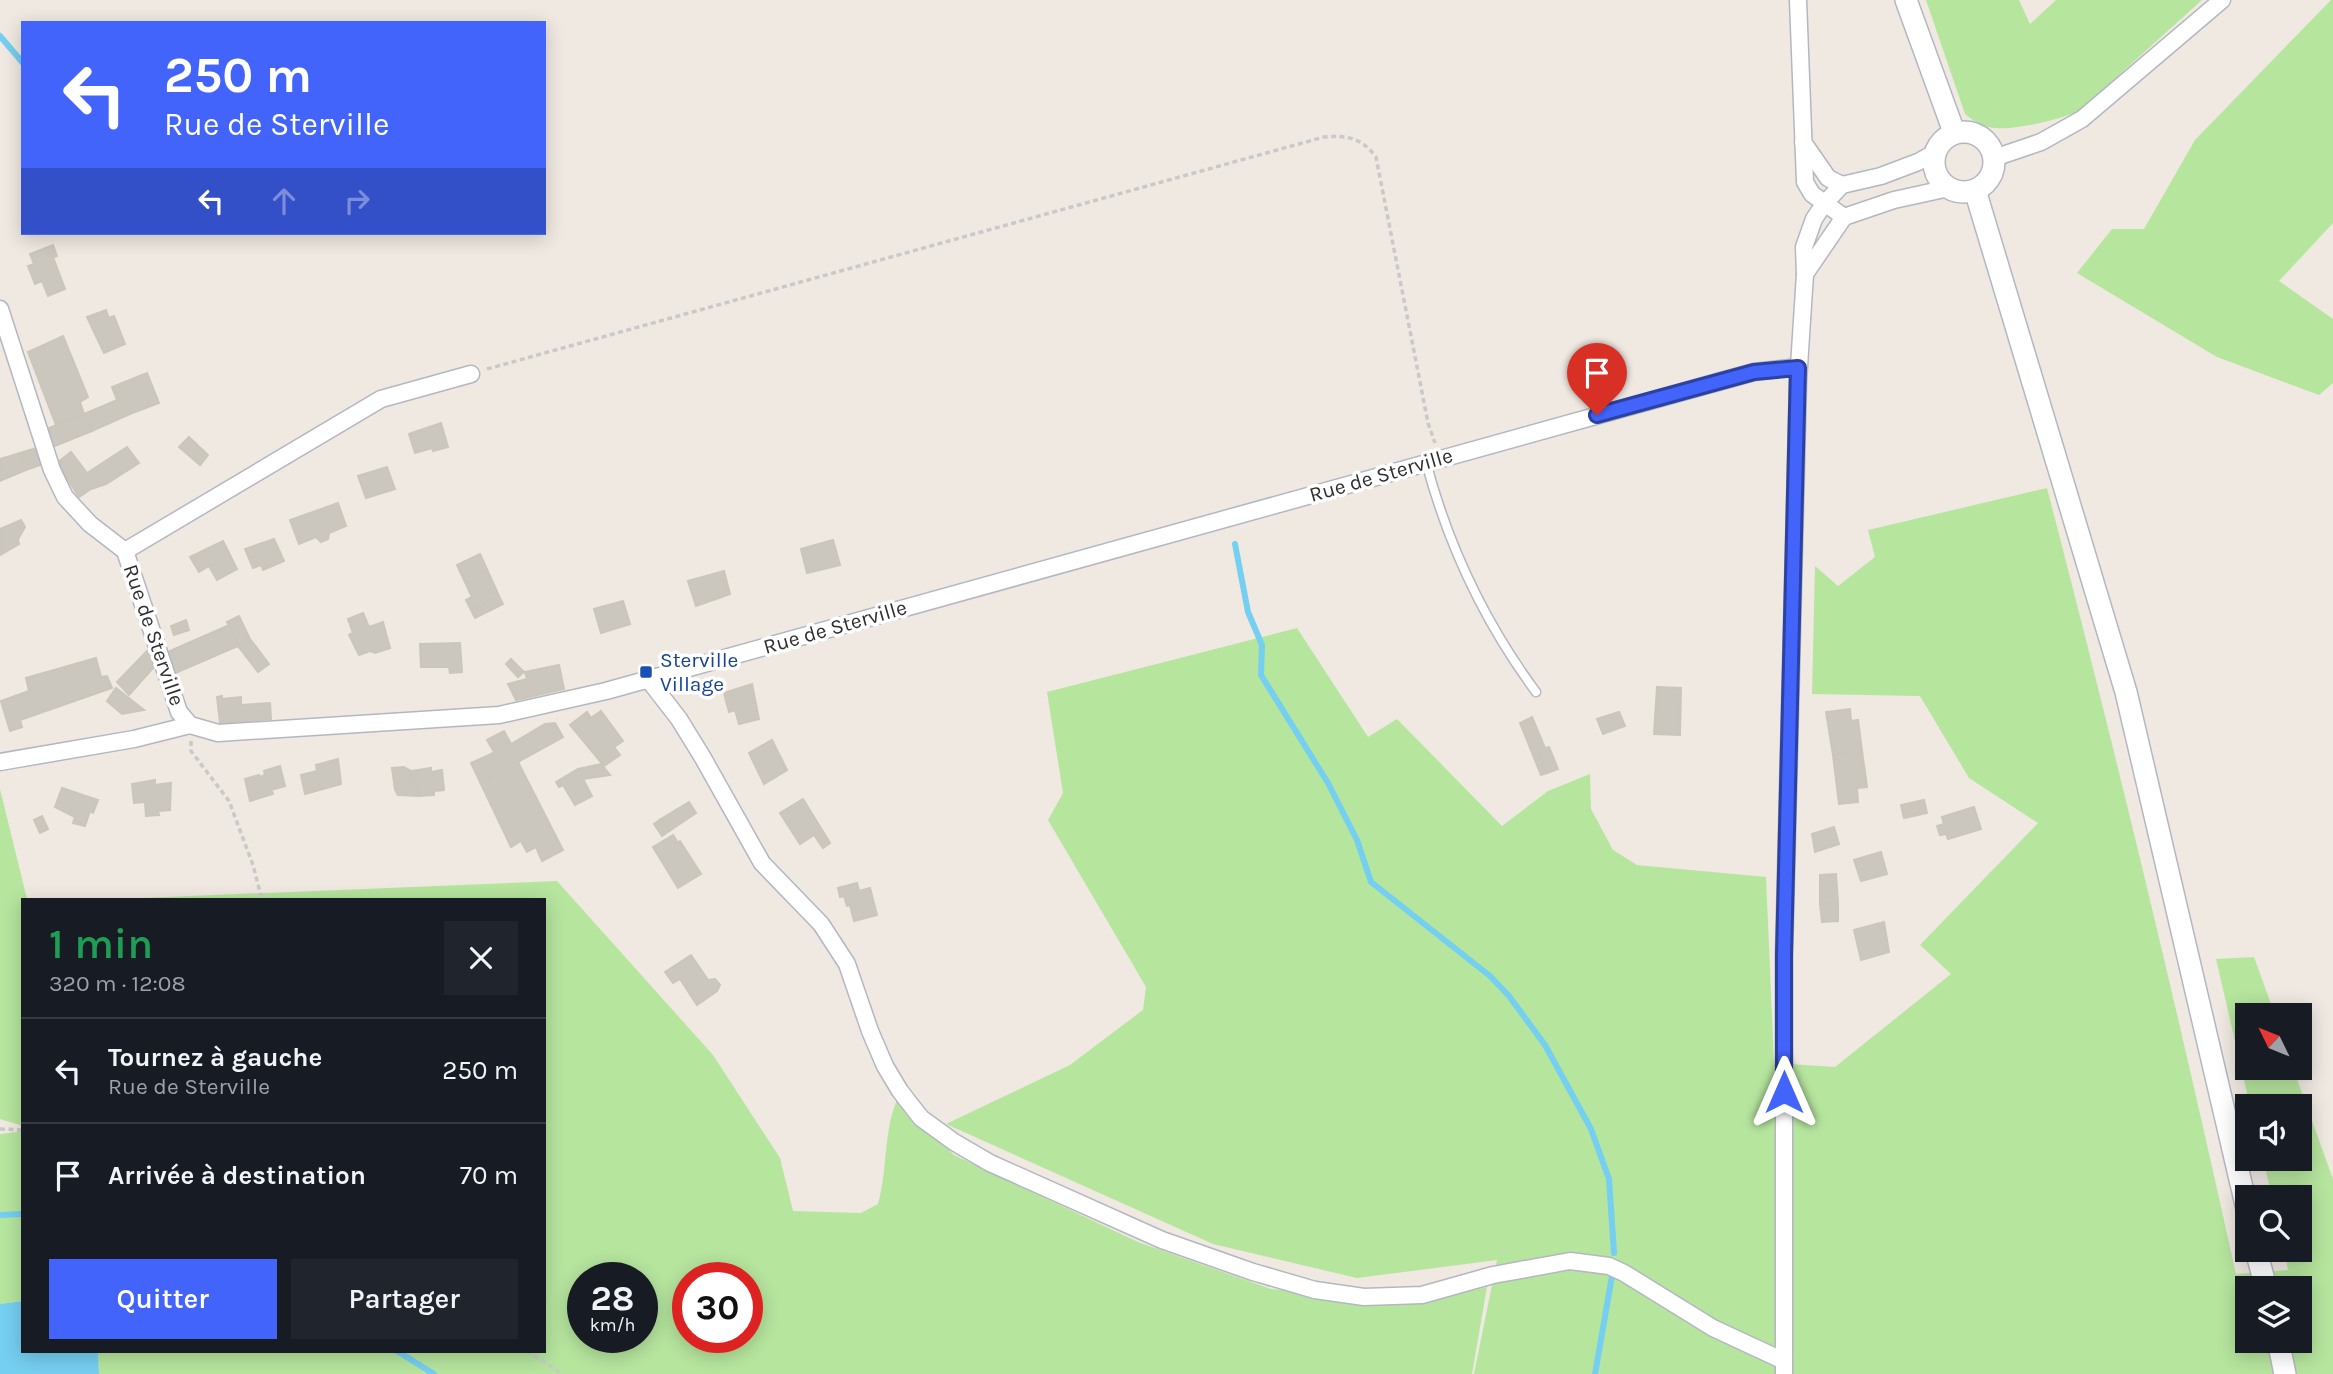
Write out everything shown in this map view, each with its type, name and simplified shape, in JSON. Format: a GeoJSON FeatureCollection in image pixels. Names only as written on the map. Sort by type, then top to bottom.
{"type":"FeatureCollection","features":[{"type":"Feature","properties":{"kind":"main road"},"geometry":{"type":"LineString","coordinates":[[1906,0],[1954,132]]}},
{"type":"Feature","properties":{"kind":"main road"},"geometry":{"type":"LineString","coordinates":[[1954,132],[1976,135],[1990,148],[1994,158],[1990,177],[1975,190],[1966,192],[1949,188],[1940,181],[1935,172],[1936,152],[1940,144],[1954,132]]}},
{"type":"Feature","properties":{"kind":"main road"},"geometry":{"type":"LineString","coordinates":[[1975,190],[2126,692],[2241,1185]]}},
{"type":"Feature","properties":{"kind":"main road"},"geometry":{"type":"LineString","coordinates":[[2281,1353],[2285,1374]]}},
{"type":"Feature","properties":{"kind":"street"},"geometry":{"type":"LineString","coordinates":[[1798,0],[1805,182],[1812,194],[1844,218]]}},
{"type":"Feature","properties":{"kind":"street"},"geometry":{"type":"LineString","coordinates":[[1994,158],[2041,142],[2082,119],[2222,0]]}},
{"type":"Feature","properties":{"kind":"street"},"geometry":{"type":"LineString","coordinates":[[1803,142],[1828,178],[1842,185]]}},
{"type":"Feature","properties":{"kind":"street"},"geometry":{"type":"LineString","coordinates":[[648,679],[691,739],[762,863],[821,924],[847,964],[870,1031],[885,1066],[900,1091],[921,1118],[954,1142],[990,1163],[1163,1240],[1253,1272],[1315,1290],[1364,1297],[1422,1295],[1493,1275],[1570,1261],[1609,1266],[1784,1367],[1784,955],[1798,368],[1805,274],[1804,247],[1814,219],[1842,185],[1881,176],[1936,152]]}},
{"type":"Feature","properties":{"kind":"street"},"geometry":{"type":"LineString","coordinates":[[1805,274],[1844,218],[1894,200],[1949,188]]}},
{"type":"Feature","properties":{"kind":"street","name":"Rue de Sterville"},"geometry":{"type":"LineString","coordinates":[[0,309],[56,479],[65,497],[90,524],[125,551],[179,712],[190,725],[218,733],[499,715],[606,691],[1754,372],[1798,368]]}},
{"type":"Feature","properties":{"kind":"street"},"geometry":{"type":"LineString","coordinates":[[125,551],[382,400],[471,374]]}},
{"type":"Feature","properties":{"kind":"street"},"geometry":{"type":"LineString","coordinates":[[0,762],[134,739],[190,725]]}},
{"type":"Feature","properties":{"kind":"lane"},"geometry":{"type":"LineString","coordinates":[[1433,460],[1467,578],[1511,659],[1536,692]]}},
{"type":"Feature","properties":{"kind":"path"},"geometry":{"type":"LineString","coordinates":[[471,374],[1324,137],[1349,136],[1368,146],[1376,158],[1433,460]]}},
{"type":"Feature","properties":{"kind":"path"},"geometry":{"type":"LineString","coordinates":[[190,725],[191,751],[229,801],[253,865],[261,898]]}},
{"type":"Feature","properties":{"kind":"path"},"geometry":{"type":"LineString","coordinates":[[0,1129],[21,1130]]}},
{"type":"Feature","properties":{"kind":"path"},"geometry":{"type":"LineString","coordinates":[[530,1353],[563,1374]]}},
{"type":"Feature","properties":{"kind":"green space"},"geometry":{"type":"Polygon","coordinates":[[[1926,0],[2019,0],[2030,24],[2056,0],[2202,0],[2078,112],[2014,128],[2001,128],[1979,124],[1965,114],[1926,0]]]}},
{"type":"Feature","properties":{"kind":"green space"},"geometry":{"type":"Polygon","coordinates":[[[2331,0],[2333,223],[2279,281],[2333,319],[2333,383],[2319,395],[2217,357],[2077,273],[2112,229],[2144,229],[2195,140],[2331,0]]]}},
{"type":"Feature","properties":{"kind":"green space"},"geometry":{"type":"Polygon","coordinates":[[[2047,488],[2145,880],[2236,1274],[2288,1270],[2286,1262],[2312,1262],[2312,1185],[2269,1185],[2266,1171],[2312,1171],[2312,1121],[2333,1179],[2333,1374],[1474,1374],[1497,1260],[1357,1278],[1213,1244],[946,1124],[1070,1065],[1143,1010],[1146,987],[1048,820],[1063,793],[1047,692],[1297,628],[1368,737],[1397,719],[1502,826],[1548,791],[1590,774],[1591,809],[1613,850],[1637,865],[1766,877],[1774,1063],[1835,1067],[1951,974],[1920,945],[2038,823],[1969,778],[1920,696],[1812,694],[1815,566],[1838,586],[1875,557],[1868,530],[2047,488]]]}},
{"type":"Feature","properties":{"kind":"green space"},"geometry":{"type":"Polygon","coordinates":[[[0,789],[27,898],[21,898],[21,1125],[0,1119],[0,789]]]}},
{"type":"Feature","properties":{"kind":"green space"},"geometry":{"type":"Polygon","coordinates":[[[557,881],[713,1055],[780,1158],[793,1211],[861,1213],[878,1204],[890,1125],[897,1100],[954,1155],[1138,1242],[1271,1289],[1419,1303],[1487,1287],[1472,1374],[99,1374],[98,1353],[546,1353],[546,898],[143,898],[557,881]]]}},
{"type":"Feature","properties":{"kind":"green space"},"geometry":{"type":"Polygon","coordinates":[[[2254,957],[2271,1003],[2235,1003],[2235,1041],[2216,959],[2254,957]]]}},
{"type":"Feature","properties":{"kind":"green space"},"geometry":{"type":"Polygon","coordinates":[[[2244,1080],[2297,1080],[2302,1094],[2247,1094],[2244,1080]]]}},
{"type":"Feature","properties":{"kind":"green space"},"geometry":{"type":"Polygon","coordinates":[[[21,1131],[21,1301],[0,1304],[0,1134],[21,1131]]]}},
{"type":"Feature","properties":{"kind":"water"},"geometry":{"type":"Polygon","coordinates":[[[21,1301],[21,1353],[98,1353],[99,1374],[0,1374],[0,1304],[21,1301]]]}},
{"type":"Feature","properties":{"kind":"building"},"geometry":{"type":"Polygon","coordinates":[[[53,245],[57,256],[53,257],[65,289],[48,296],[42,281],[35,284],[28,266],[34,264],[30,254],[53,245]]]}},
{"type":"Feature","properties":{"kind":"building"},"geometry":{"type":"Polygon","coordinates":[[[106,310],[109,318],[114,316],[125,344],[104,353],[87,317],[106,310]]]}},
{"type":"Feature","properties":{"kind":"building"},"geometry":{"type":"Polygon","coordinates":[[[63,336],[88,397],[80,402],[84,414],[56,425],[28,352],[63,336]]]}},
{"type":"Feature","properties":{"kind":"building"},"geometry":{"type":"Polygon","coordinates":[[[147,373],[159,403],[130,414],[124,397],[117,400],[112,387],[147,373]]]}},
{"type":"Feature","properties":{"kind":"building"},"geometry":{"type":"Polygon","coordinates":[[[124,397],[130,414],[92,431],[84,414],[124,397]]]}},
{"type":"Feature","properties":{"kind":"building"},"geometry":{"type":"Polygon","coordinates":[[[84,414],[92,431],[55,446],[49,428],[84,414]]]}},
{"type":"Feature","properties":{"kind":"building"},"geometry":{"type":"Polygon","coordinates":[[[441,423],[448,447],[415,453],[409,434],[441,423]]]}},
{"type":"Feature","properties":{"kind":"building"},"geometry":{"type":"Polygon","coordinates":[[[189,437],[208,455],[200,465],[179,447],[189,437]]]}},
{"type":"Feature","properties":{"kind":"building"},"geometry":{"type":"Polygon","coordinates":[[[127,447],[139,463],[79,497],[57,463],[71,452],[87,473],[127,447]]]}},
{"type":"Feature","properties":{"kind":"building"},"geometry":{"type":"Polygon","coordinates":[[[37,448],[43,464],[26,470],[20,453],[37,448]]]}},
{"type":"Feature","properties":{"kind":"building"},"geometry":{"type":"Polygon","coordinates":[[[20,453],[26,470],[0,481],[0,459],[20,453]]]}},
{"type":"Feature","properties":{"kind":"building"},"geometry":{"type":"Polygon","coordinates":[[[387,467],[395,489],[366,498],[358,476],[387,467]]]}},
{"type":"Feature","properties":{"kind":"building"},"geometry":{"type":"Polygon","coordinates":[[[338,503],[346,526],[329,533],[328,539],[321,542],[316,537],[299,544],[290,520],[338,503]]]}},
{"type":"Feature","properties":{"kind":"building"},"geometry":{"type":"Polygon","coordinates":[[[21,520],[25,527],[18,539],[19,544],[0,555],[0,529],[21,520]]]}},
{"type":"Feature","properties":{"kind":"building"},"geometry":{"type":"Polygon","coordinates":[[[274,539],[284,561],[263,570],[261,565],[253,568],[245,549],[274,539]]]}},
{"type":"Feature","properties":{"kind":"building"},"geometry":{"type":"Polygon","coordinates":[[[833,540],[840,565],[807,573],[801,549],[833,540]]]}},
{"type":"Feature","properties":{"kind":"building"},"geometry":{"type":"Polygon","coordinates":[[[223,541],[237,569],[217,580],[209,566],[199,572],[190,557],[223,541]]]}},
{"type":"Feature","properties":{"kind":"building"},"geometry":{"type":"Polygon","coordinates":[[[480,554],[499,596],[471,610],[466,600],[472,597],[457,565],[480,554]]]}},
{"type":"Feature","properties":{"kind":"building"},"geometry":{"type":"Polygon","coordinates":[[[724,571],[730,594],[696,606],[688,581],[724,571]]]}},
{"type":"Feature","properties":{"kind":"building"},"geometry":{"type":"Polygon","coordinates":[[[499,596],[503,604],[475,618],[471,610],[499,596]]]}},
{"type":"Feature","properties":{"kind":"building"},"geometry":{"type":"Polygon","coordinates":[[[623,601],[630,624],[601,633],[594,609],[623,601]]]}},
{"type":"Feature","properties":{"kind":"building"},"geometry":{"type":"Polygon","coordinates":[[[363,613],[369,627],[383,622],[390,648],[359,655],[349,635],[353,633],[348,619],[363,613]]]}},
{"type":"Feature","properties":{"kind":"building"},"geometry":{"type":"Polygon","coordinates":[[[239,616],[250,639],[238,646],[227,622],[239,616]]]}},
{"type":"Feature","properties":{"kind":"building"},"geometry":{"type":"Polygon","coordinates":[[[186,620],[189,630],[174,635],[171,626],[186,620]]]}},
{"type":"Feature","properties":{"kind":"building"},"geometry":{"type":"Polygon","coordinates":[[[229,625],[238,646],[171,675],[163,654],[229,625]]]}},
{"type":"Feature","properties":{"kind":"building"},"geometry":{"type":"Polygon","coordinates":[[[250,639],[269,664],[258,672],[238,646],[250,639]]]}},
{"type":"Feature","properties":{"kind":"building"},"geometry":{"type":"Polygon","coordinates":[[[460,643],[462,672],[450,673],[449,667],[421,667],[420,644],[460,643]]]}},
{"type":"Feature","properties":{"kind":"building"},"geometry":{"type":"Polygon","coordinates":[[[149,649],[154,667],[129,695],[117,682],[149,649]]]}},
{"type":"Feature","properties":{"kind":"building"},"geometry":{"type":"Polygon","coordinates":[[[96,658],[101,677],[107,676],[112,688],[20,720],[22,727],[10,731],[1,701],[29,691],[26,678],[96,658]]]}},
{"type":"Feature","properties":{"kind":"building"},"geometry":{"type":"Polygon","coordinates":[[[511,659],[524,672],[518,677],[506,664],[511,659]]]}},
{"type":"Feature","properties":{"kind":"building"},"geometry":{"type":"Polygon","coordinates":[[[559,665],[564,689],[516,700],[508,684],[527,679],[525,672],[559,665]]]}},
{"type":"Feature","properties":{"kind":"building"},"geometry":{"type":"Polygon","coordinates":[[[752,684],[759,719],[739,724],[735,710],[729,712],[724,693],[752,684]]]}},
{"type":"Feature","properties":{"kind":"building"},"geometry":{"type":"Polygon","coordinates":[[[1657,687],[1681,688],[1680,735],[1654,734],[1657,687]]]}},
{"type":"Feature","properties":{"kind":"building"},"geometry":{"type":"Polygon","coordinates":[[[116,688],[144,710],[122,714],[107,701],[116,688]]]}},
{"type":"Feature","properties":{"kind":"building"},"geometry":{"type":"Polygon","coordinates":[[[222,696],[222,699],[241,697],[241,705],[270,703],[271,719],[220,723],[217,697],[222,696]]]}},
{"type":"Feature","properties":{"kind":"building"},"geometry":{"type":"Polygon","coordinates":[[[1850,709],[1851,721],[1858,720],[1862,751],[1833,755],[1826,712],[1850,709]]]}},
{"type":"Feature","properties":{"kind":"building"},"geometry":{"type":"Polygon","coordinates":[[[601,711],[623,741],[614,747],[620,755],[604,766],[570,725],[587,712],[591,718],[601,711]]]}},
{"type":"Feature","properties":{"kind":"building"},"geometry":{"type":"Polygon","coordinates":[[[1619,712],[1625,726],[1603,734],[1597,719],[1619,712]]]}},
{"type":"Feature","properties":{"kind":"building"},"geometry":{"type":"Polygon","coordinates":[[[1532,717],[1545,748],[1538,751],[1547,773],[1541,775],[1520,723],[1532,717]]]}},
{"type":"Feature","properties":{"kind":"building"},"geometry":{"type":"Polygon","coordinates":[[[555,723],[563,737],[518,762],[563,850],[542,861],[536,847],[527,852],[521,841],[511,847],[480,782],[500,773],[491,754],[494,752],[487,740],[504,731],[511,744],[545,724],[555,723]]]}},
{"type":"Feature","properties":{"kind":"building"},"geometry":{"type":"Polygon","coordinates":[[[772,740],[787,770],[764,784],[749,753],[772,740]]]}},
{"type":"Feature","properties":{"kind":"building"},"geometry":{"type":"Polygon","coordinates":[[[1549,747],[1558,769],[1547,773],[1538,751],[1549,747]]]}},
{"type":"Feature","properties":{"kind":"building"},"geometry":{"type":"Polygon","coordinates":[[[1862,751],[1867,787],[1857,788],[1858,802],[1839,804],[1833,755],[1862,751]]]}},
{"type":"Feature","properties":{"kind":"building"},"geometry":{"type":"Polygon","coordinates":[[[491,754],[500,773],[480,782],[471,763],[491,754]]]}},
{"type":"Feature","properties":{"kind":"building"},"geometry":{"type":"Polygon","coordinates":[[[338,759],[341,784],[305,794],[301,775],[317,771],[316,765],[338,759]]]}},
{"type":"Feature","properties":{"kind":"building"},"geometry":{"type":"Polygon","coordinates":[[[601,764],[610,775],[583,779],[592,796],[575,805],[563,785],[559,787],[556,782],[578,769],[601,764]]]}},
{"type":"Feature","properties":{"kind":"building"},"geometry":{"type":"Polygon","coordinates":[[[280,766],[285,786],[271,790],[273,794],[250,801],[245,779],[259,775],[260,777],[265,775],[264,771],[280,766]]]}},
{"type":"Feature","properties":{"kind":"building"},"geometry":{"type":"Polygon","coordinates":[[[404,767],[411,771],[419,796],[398,795],[395,790],[392,768],[404,767]]]}},
{"type":"Feature","properties":{"kind":"building"},"geometry":{"type":"Polygon","coordinates":[[[431,768],[431,772],[442,770],[444,790],[434,791],[434,795],[419,796],[411,771],[431,768]]]}},
{"type":"Feature","properties":{"kind":"building"},"geometry":{"type":"Polygon","coordinates":[[[155,780],[155,785],[171,783],[170,810],[158,811],[159,815],[146,816],[145,802],[134,803],[132,784],[155,780]]]}},
{"type":"Feature","properties":{"kind":"building"},"geometry":{"type":"Polygon","coordinates":[[[62,788],[98,800],[93,813],[90,811],[85,826],[73,823],[75,817],[55,807],[62,788]]]}},
{"type":"Feature","properties":{"kind":"building"},"geometry":{"type":"Polygon","coordinates":[[[803,799],[830,843],[823,848],[814,835],[800,844],[780,813],[803,799]]]}},
{"type":"Feature","properties":{"kind":"building"},"geometry":{"type":"Polygon","coordinates":[[[1924,800],[1927,813],[1904,818],[1901,805],[1924,800]]]}},
{"type":"Feature","properties":{"kind":"building"},"geometry":{"type":"Polygon","coordinates":[[[689,802],[696,813],[669,831],[661,819],[689,802]]]}},
{"type":"Feature","properties":{"kind":"building"},"geometry":{"type":"Polygon","coordinates":[[[1974,807],[1981,829],[1948,839],[1946,834],[1940,835],[1937,826],[1944,824],[1942,817],[1974,807]]]}},
{"type":"Feature","properties":{"kind":"building"},"geometry":{"type":"Polygon","coordinates":[[[42,816],[48,829],[40,833],[34,820],[42,816]]]}},
{"type":"Feature","properties":{"kind":"building"},"geometry":{"type":"Polygon","coordinates":[[[661,819],[669,831],[662,836],[654,824],[661,819]]]}},
{"type":"Feature","properties":{"kind":"building"},"geometry":{"type":"Polygon","coordinates":[[[1834,827],[1839,844],[1815,852],[1812,834],[1834,827]]]}},
{"type":"Feature","properties":{"kind":"building"},"geometry":{"type":"Polygon","coordinates":[[[673,835],[678,843],[680,841],[701,874],[678,888],[653,847],[673,835]]]}},
{"type":"Feature","properties":{"kind":"building"},"geometry":{"type":"Polygon","coordinates":[[[1881,852],[1887,874],[1861,881],[1854,860],[1881,852]]]}},
{"type":"Feature","properties":{"kind":"building"},"geometry":{"type":"Polygon","coordinates":[[[1836,874],[1838,903],[1820,904],[1820,875],[1836,874]]]}},
{"type":"Feature","properties":{"kind":"building"},"geometry":{"type":"Polygon","coordinates":[[[857,883],[859,891],[870,888],[877,915],[854,921],[850,905],[847,906],[844,896],[840,897],[838,888],[857,883]]]}},
{"type":"Feature","properties":{"kind":"building"},"geometry":{"type":"Polygon","coordinates":[[[1838,903],[1838,921],[1822,922],[1820,904],[1838,903]]]}},
{"type":"Feature","properties":{"kind":"building"},"geometry":{"type":"Polygon","coordinates":[[[1884,922],[1889,952],[1861,960],[1854,930],[1884,922]]]}},
{"type":"Feature","properties":{"kind":"building"},"geometry":{"type":"Polygon","coordinates":[[[691,955],[708,980],[715,979],[720,985],[717,991],[697,1005],[680,979],[673,983],[665,972],[691,955]]]}},
{"type":"Feature","properties":{"kind":"waterway"},"geometry":{"type":"LineString","coordinates":[[0,36],[21,61]]}},
{"type":"Feature","properties":{"kind":"waterway"},"geometry":{"type":"LineString","coordinates":[[1235,544],[1248,612],[1262,645],[1261,675],[1328,783],[1357,840],[1371,882],[1490,976],[1509,996],[1545,1045],[1591,1129],[1609,1179],[1614,1253]]}},
{"type":"Feature","properties":{"kind":"waterway"},"geometry":{"type":"LineString","coordinates":[[0,1215],[21,1214]]}},
{"type":"Feature","properties":{"kind":"waterway"},"geometry":{"type":"LineString","coordinates":[[1595,1374],[1612,1276]]}},
{"type":"Feature","properties":{"kind":"waterway"},"geometry":{"type":"LineString","coordinates":[[400,1353],[434,1374]]}},
{"type":"Feature","properties":{"kind":"place","name":"Sterville Village"},"geometry":{"type":"Point","coordinates":[646,672]}},
{"type":"Feature","properties":{"kind":"route"},"geometry":{"type":"LineString","coordinates":[[1597,415],[1754,372],[1798,368],[1784,955],[1784,1092]]}}]}
